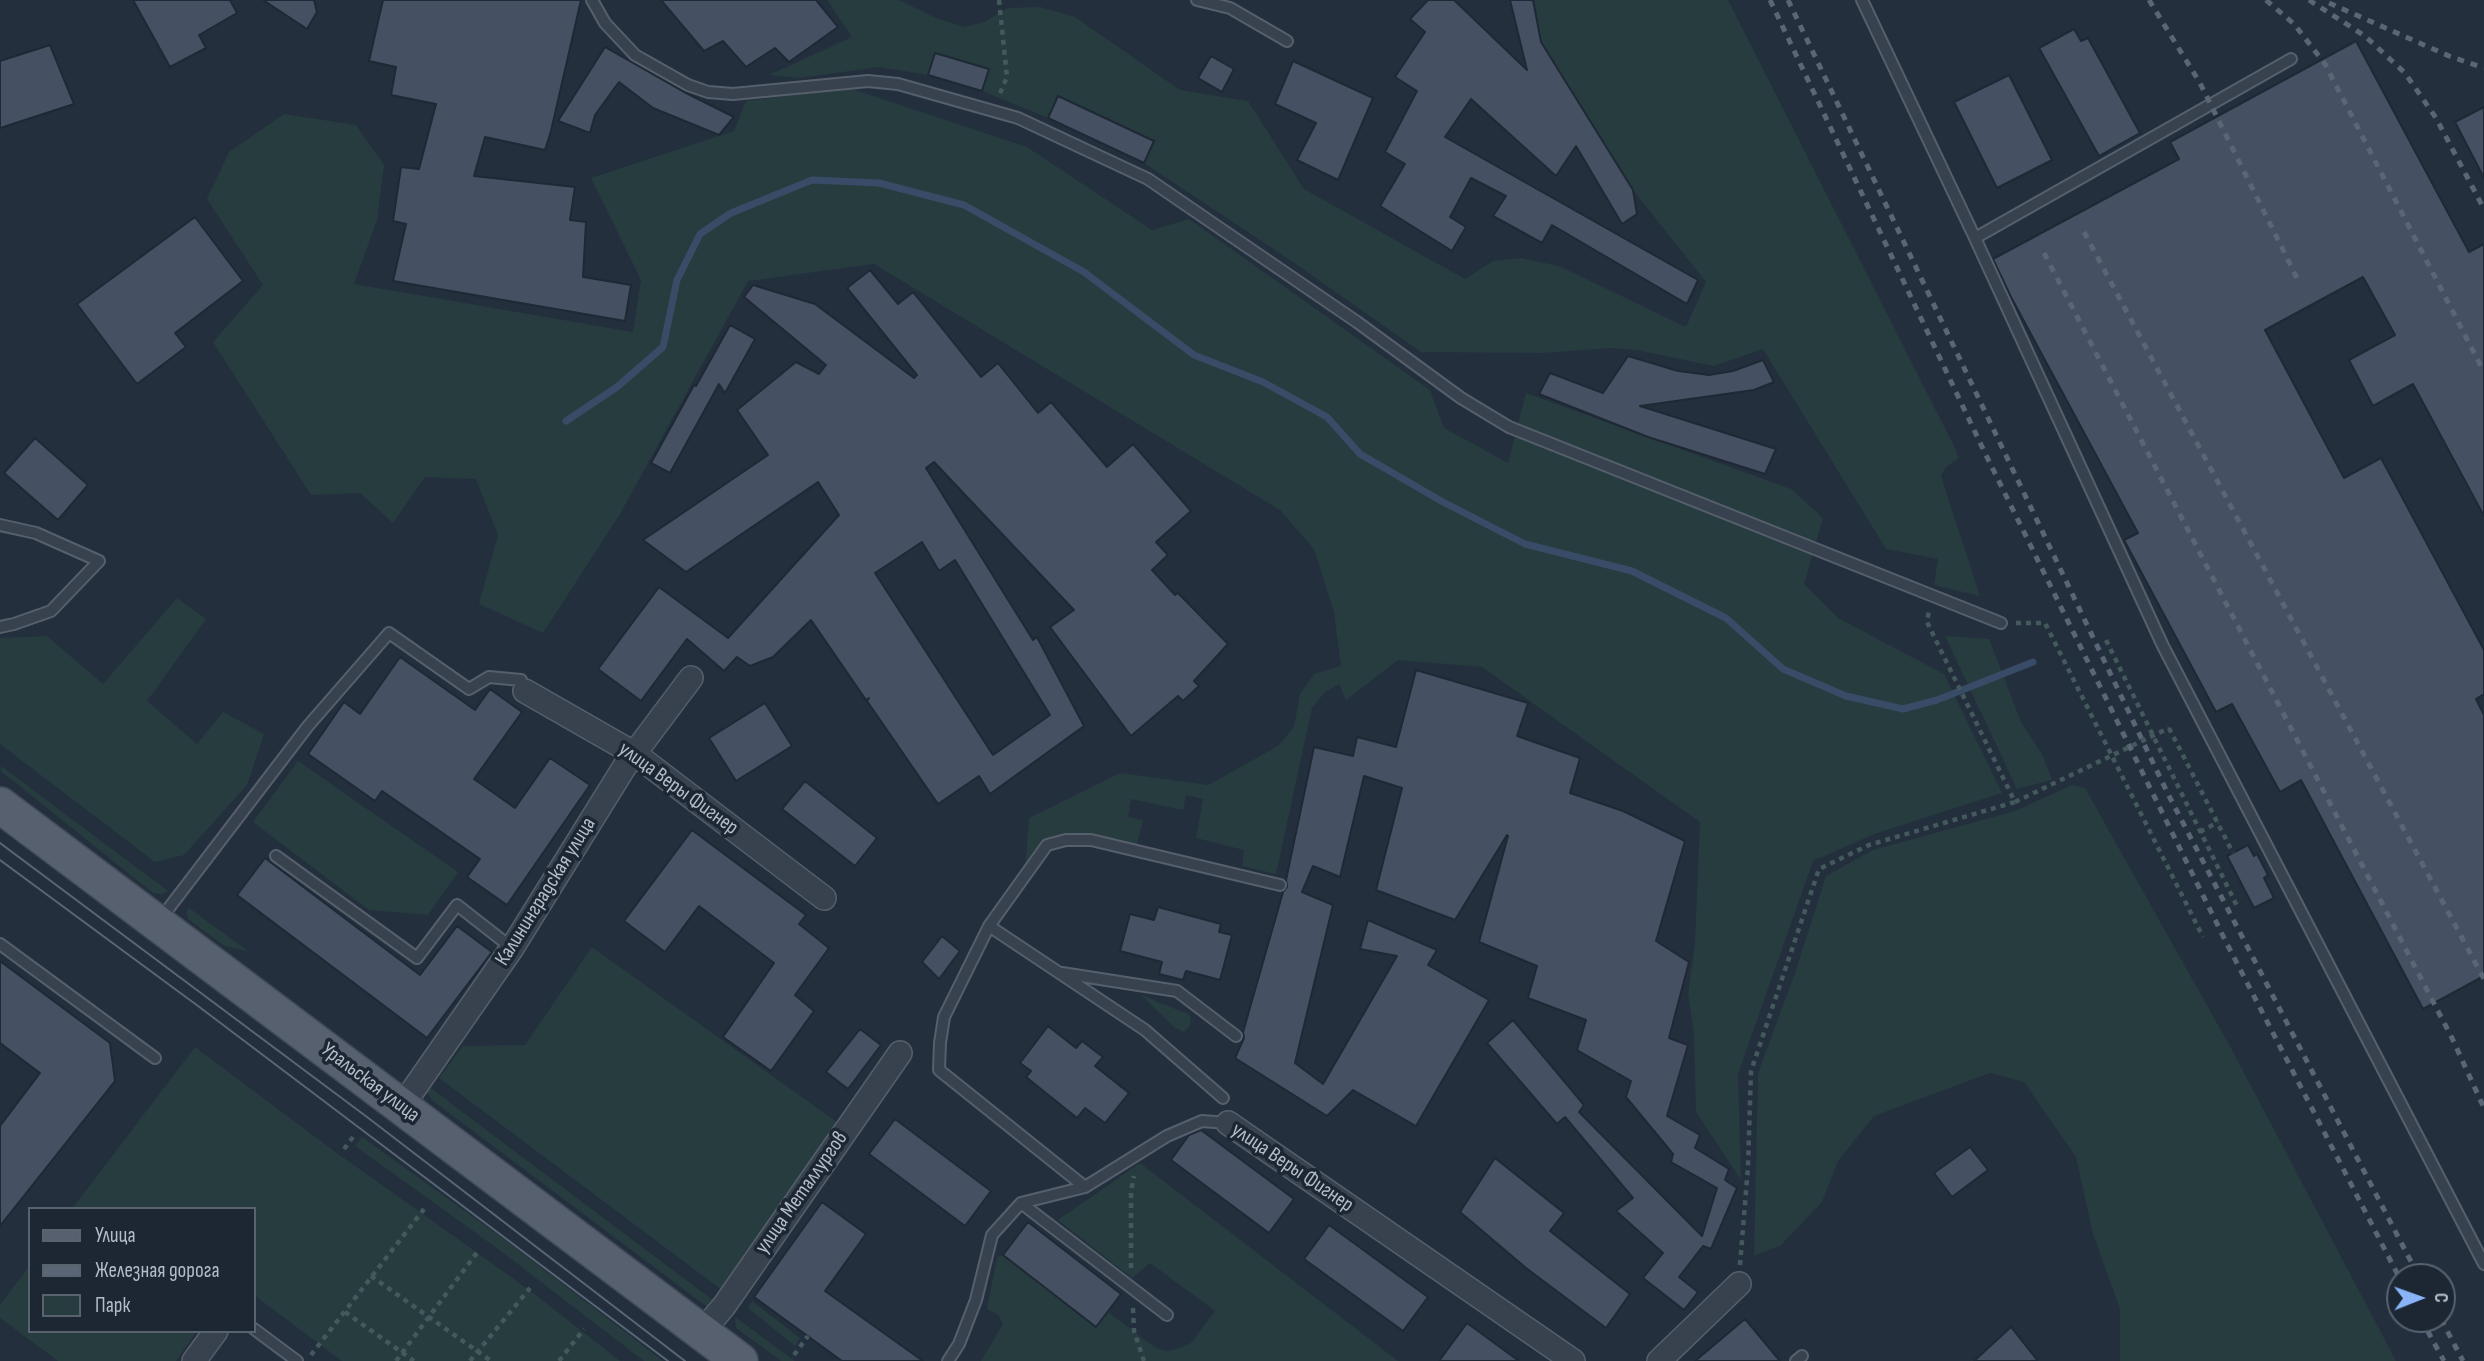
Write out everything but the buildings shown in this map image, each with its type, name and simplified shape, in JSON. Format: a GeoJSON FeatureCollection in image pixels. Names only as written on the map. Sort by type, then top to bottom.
{"type":"FeatureCollection","features":[{"type":"Feature","properties":{"kind":"main road","name":"Уральская улица"},"geometry":{"type":"LineString","coordinates":[[0,805],[702,1332],[732,1359]]}},
{"type":"Feature","properties":{"kind":"street","name":"Калининградская улица"},"geometry":{"type":"LineString","coordinates":[[402,1106],[512,948],[635,754],[691,678]]}},
{"type":"Feature","properties":{"kind":"street","name":"улица Веры Фигнер"},"geometry":{"type":"LineString","coordinates":[[523,685],[635,754],[824,898]]}},
{"type":"Feature","properties":{"kind":"street","name":"улица Металлургов"},"geometry":{"type":"LineString","coordinates":[[702,1332],[724,1306],[900,1053]]}},
{"type":"Feature","properties":{"kind":"street","name":"улица Веры Фигнер"},"geometry":{"type":"LineString","coordinates":[[1228,1123],[1573,1361]]}},
{"type":"Feature","properties":{"kind":"street"},"geometry":{"type":"LineString","coordinates":[[1658,1361],[1739,1284]]}},
{"type":"Feature","properties":{"kind":"street"},"geometry":{"type":"LineString","coordinates":[[194,1361],[215,1333]]}},
{"type":"Feature","properties":{"kind":"lane"},"geometry":{"type":"LineString","coordinates":[[592,0],[605,23],[635,55],[688,85],[708,92],[733,94],[868,81],[898,84],[994,110],[1052,133],[1148,179],[1357,322],[1461,398],[1509,427],[2001,623]]}},
{"type":"Feature","properties":{"kind":"lane"},"geometry":{"type":"LineString","coordinates":[[1197,0],[1230,8],[1287,41]]}},
{"type":"Feature","properties":{"kind":"lane"},"geometry":{"type":"LineString","coordinates":[[1862,0],[2163,646],[2484,1264]]}},
{"type":"Feature","properties":{"kind":"lane"},"geometry":{"type":"LineString","coordinates":[[1975,238],[2291,59]]}},
{"type":"Feature","properties":{"kind":"lane"},"geometry":{"type":"LineString","coordinates":[[0,525],[36,533],[99,561],[51,611],[0,627]]}},
{"type":"Feature","properties":{"kind":"lane"},"geometry":{"type":"LineString","coordinates":[[156,924],[308,726],[389,633],[469,689],[489,677],[523,685]]}},
{"type":"Feature","properties":{"kind":"lane"},"geometry":{"type":"LineString","coordinates":[[1085,1187],[939,1070],[944,1017],[989,926],[1047,845],[1066,840],[1091,840],[1280,885]]}},
{"type":"Feature","properties":{"kind":"lane"},"geometry":{"type":"LineString","coordinates":[[276,856],[417,958],[457,905],[512,948]]}},
{"type":"Feature","properties":{"kind":"lane"},"geometry":{"type":"LineString","coordinates":[[989,926],[1145,1030],[1223,1098]]}},
{"type":"Feature","properties":{"kind":"lane"},"geometry":{"type":"LineString","coordinates":[[0,944],[155,1058]]}},
{"type":"Feature","properties":{"kind":"lane"},"geometry":{"type":"LineString","coordinates":[[1055,972],[1177,991],[1236,1036]]}},
{"type":"Feature","properties":{"kind":"lane","name":"улица Веры Фигнер"},"geometry":{"type":"LineString","coordinates":[[1021,1203],[1085,1187],[1167,1136],[1202,1121],[1228,1123]]}},
{"type":"Feature","properties":{"kind":"lane"},"geometry":{"type":"LineString","coordinates":[[948,1361],[959,1344],[976,1300],[992,1235],[1021,1203],[1167,1315]]}},
{"type":"Feature","properties":{"kind":"lane"},"geometry":{"type":"LineString","coordinates":[[256,1330],[297,1361]]}},
{"type":"Feature","properties":{"kind":"path"},"geometry":{"type":"LineString","coordinates":[[994,110],[1007,77],[999,0]]}},
{"type":"Feature","properties":{"kind":"path"},"geometry":{"type":"LineString","coordinates":[[1927,622],[2015,802]]}},
{"type":"Feature","properties":{"kind":"path"},"geometry":{"type":"LineString","coordinates":[[2001,623],[2045,623],[2203,937]]}},
{"type":"Feature","properties":{"kind":"path"},"geometry":{"type":"LineString","coordinates":[[2106,640],[2237,906]]}},
{"type":"Feature","properties":{"kind":"path"},"geometry":{"type":"LineString","coordinates":[[1740,1250],[1748,1167],[1751,1071],[1819,869],[1869,845],[2015,802],[2169,728],[2233,853]]}},
{"type":"Feature","properties":{"kind":"path"},"geometry":{"type":"LineString","coordinates":[[2200,832],[2218,822]]}},
{"type":"Feature","properties":{"kind":"path"},"geometry":{"type":"LineString","coordinates":[[344,1149],[356,1133]]}},
{"type":"Feature","properties":{"kind":"path"},"geometry":{"type":"LineString","coordinates":[[1138,1154],[1131,1191],[1132,1288],[1134,1331],[1144,1361]]}},
{"type":"Feature","properties":{"kind":"path"},"geometry":{"type":"LineString","coordinates":[[317,1347],[424,1209]]}},
{"type":"Feature","properties":{"kind":"path"},"geometry":{"type":"LineString","coordinates":[[396,1361],[479,1250]]}},
{"type":"Feature","properties":{"kind":"path"},"geometry":{"type":"LineString","coordinates":[[371,1276],[491,1361]]}},
{"type":"Feature","properties":{"kind":"path"},"geometry":{"type":"LineString","coordinates":[[470,1361],[530,1288]]}},
{"type":"Feature","properties":{"kind":"path"},"geometry":{"type":"LineString","coordinates":[[345,1312],[414,1361]]}},
{"type":"Feature","properties":{"kind":"path"},"geometry":{"type":"LineString","coordinates":[[559,1361],[584,1329]]}},
{"type":"Feature","properties":{"kind":"path"},"geometry":{"type":"LineString","coordinates":[[794,1354],[807,1336]]}},
{"type":"Feature","properties":{"kind":"green space"},"geometry":{"type":"Polygon","coordinates":[[[827,0],[899,0],[936,18],[965,27],[984,22],[1008,8],[1040,7],[1075,17],[1180,90],[1248,101],[1304,189],[1465,279],[1493,261],[1520,258],[1559,266],[1686,327],[1706,282],[1633,190],[1541,42],[1534,0],[1728,0],[1955,448],[1959,458],[1946,467],[1941,476],[1980,596],[1934,585],[1938,559],[1886,549],[1763,349],[1714,366],[1636,350],[1611,348],[1542,353],[1421,352],[1293,262],[1144,163],[1154,141],[1059,96],[1048,118],[982,91],[988,70],[935,53],[928,75],[879,67],[800,78],[769,75],[852,37],[827,0]]]}},
{"type":"Feature","properties":{"kind":"green space"},"geometry":{"type":"Polygon","coordinates":[[[849,88],[1027,147],[1152,230],[1189,219],[1430,390],[1444,428],[1508,463],[1526,393],[1791,489],[1823,518],[1804,584],[1838,618],[1944,674],[2002,793],[1874,834],[1813,861],[1738,1074],[1741,1180],[1696,1112],[1694,1034],[1688,993],[1695,943],[1700,822],[1482,667],[1398,660],[1346,700],[1339,684],[1324,693],[1312,708],[1276,874],[1242,866],[1244,850],[1196,838],[1203,799],[1186,795],[1183,810],[1131,799],[1128,817],[1143,820],[1137,845],[1086,834],[1066,834],[1046,839],[1025,869],[1029,818],[1120,773],[1208,785],[1278,746],[1294,727],[1300,694],[1314,674],[1341,666],[1334,612],[1314,549],[1280,510],[874,264],[748,281],[620,514],[543,633],[479,604],[498,535],[476,479],[425,477],[393,523],[360,493],[311,495],[213,342],[263,285],[207,199],[229,152],[284,114],[356,125],[384,165],[377,220],[354,284],[633,332],[641,280],[591,178],[734,131],[746,101],[849,88]]]}},
{"type":"Feature","properties":{"kind":"green space"},"geometry":{"type":"Polygon","coordinates":[[[177,598],[206,619],[147,701],[197,744],[223,712],[264,734],[247,785],[184,855],[155,862],[0,744],[0,638],[47,636],[103,684],[177,598]]]}},
{"type":"Feature","properties":{"kind":"green space"},"geometry":{"type":"Polygon","coordinates":[[[1945,636],[1989,639],[2021,722],[2043,756],[2052,780],[2017,789],[1945,636]]]}},
{"type":"Feature","properties":{"kind":"green space"},"geometry":{"type":"Polygon","coordinates":[[[298,761],[458,872],[428,915],[369,910],[253,822],[298,761]]]}},
{"type":"Feature","properties":{"kind":"green space"},"geometry":{"type":"Polygon","coordinates":[[[1,766],[168,891],[163,894],[153,893],[1,771],[1,766]]]}},
{"type":"Feature","properties":{"kind":"green space"},"geometry":{"type":"Polygon","coordinates":[[[2072,785],[2085,788],[2232,1050],[2396,1361],[2120,1361],[2120,1309],[2093,1234],[2076,1157],[2024,1082],[1990,1073],[1874,1116],[1838,1161],[1822,1202],[1781,1245],[1754,1256],[1758,1073],[1795,973],[1826,876],[1873,850],[2015,811],[2072,785]]]}},
{"type":"Feature","properties":{"kind":"green space"},"geometry":{"type":"Polygon","coordinates":[[[189,908],[248,951],[224,946],[188,919],[186,912],[189,908]]]}},
{"type":"Feature","properties":{"kind":"green space"},"geometry":{"type":"Polygon","coordinates":[[[592,947],[837,1122],[832,1141],[726,1293],[439,1078],[463,1046],[525,1045],[592,947]]]}},
{"type":"Feature","properties":{"kind":"green space"},"geometry":{"type":"Polygon","coordinates":[[[1141,995],[1188,1014],[1191,1018],[1190,1026],[1184,1032],[1175,1028],[1141,995]]]}},
{"type":"Feature","properties":{"kind":"green space"},"geometry":{"type":"Polygon","coordinates":[[[195,1047],[334,1151],[532,1292],[620,1361],[342,1361],[256,1296],[256,1207],[74,1207],[195,1047]]]}},
{"type":"Feature","properties":{"kind":"green space"},"geometry":{"type":"Polygon","coordinates":[[[428,1086],[718,1304],[707,1307],[432,1100],[426,1091],[428,1086]]]}},
{"type":"Feature","properties":{"kind":"green space"},"geometry":{"type":"Polygon","coordinates":[[[362,1137],[504,1239],[663,1361],[644,1361],[498,1249],[355,1146],[362,1137]]]}},
{"type":"Feature","properties":{"kind":"green space"},"geometry":{"type":"Polygon","coordinates":[[[1140,1163],[1398,1361],[981,1361],[1003,1324],[998,1315],[987,1309],[997,1257],[1003,1255],[1095,1326],[1107,1311],[1156,1348],[1166,1351],[1191,1343],[1215,1311],[1150,1263],[1132,1278],[1058,1220],[1140,1163]]]}},
{"type":"Feature","properties":{"kind":"green space"},"geometry":{"type":"Polygon","coordinates":[[[28,1268],[28,1333],[196,1333],[176,1361],[58,1361],[0,1318],[0,1305],[28,1268]]]}},
{"type":"Feature","properties":{"kind":"green space"},"geometry":{"type":"Polygon","coordinates":[[[752,1301],[800,1338],[795,1346],[748,1308],[752,1301]]]}},
{"type":"Feature","properties":{"kind":"green space"},"geometry":{"type":"Polygon","coordinates":[[[735,1317],[795,1361],[781,1361],[736,1328],[735,1317]]]}},
{"type":"Feature","properties":{"kind":"waterway"},"geometry":{"type":"LineString","coordinates":[[566,421],[617,387],[663,347],[677,280],[700,234],[731,213],[812,180],[879,183],[964,205],[1084,272],[1194,355],[1263,382],[1327,417],[1360,454],[1443,502],[1525,544],[1632,571],[1726,618],[1783,669],[1846,696],[1903,709],[1937,700],[2033,662]]}},
{"type":"Feature","properties":{"kind":"tram line"},"geometry":{"type":"LineString","coordinates":[[0,843],[367,1117],[685,1361]]}},
{"type":"Feature","properties":{"kind":"tram line"},"geometry":{"type":"LineString","coordinates":[[0,860],[668,1361]]}},
{"type":"Feature","properties":{"kind":"railway"},"geometry":{"type":"LineString","coordinates":[[1770,0],[1984,451],[2225,940],[2392,1263]]}},
{"type":"Feature","properties":{"kind":"railway"},"geometry":{"type":"LineString","coordinates":[[1788,0],[2168,794],[2412,1263]]}},
{"type":"Feature","properties":{"kind":"railway"},"geometry":{"type":"LineString","coordinates":[[2149,0],[2200,83],[2298,280]]}},
{"type":"Feature","properties":{"kind":"railway"},"geometry":{"type":"LineString","coordinates":[[2266,0],[2294,24],[2325,64],[2484,372]]}},
{"type":"Feature","properties":{"kind":"railway"},"geometry":{"type":"LineString","coordinates":[[2309,0],[2365,36],[2405,73],[2436,118],[2484,209]]}},
{"type":"Feature","properties":{"kind":"railway"},"geometry":{"type":"LineString","coordinates":[[2329,3],[2449,56],[2484,68]]}},
{"type":"Feature","properties":{"kind":"railway"},"geometry":{"type":"LineString","coordinates":[[2084,232],[2484,979]]}},
{"type":"Feature","properties":{"kind":"railway"},"geometry":{"type":"LineString","coordinates":[[2044,253],[2452,1038],[2484,1108]]}},
{"type":"Feature","properties":{"kind":"railway"},"geometry":{"type":"LineString","coordinates":[[2429,1333],[2444,1361]]}},
{"type":"Feature","properties":{"kind":"railway"},"geometry":{"type":"LineString","coordinates":[[2448,1333],[2463,1361]]}}]}
